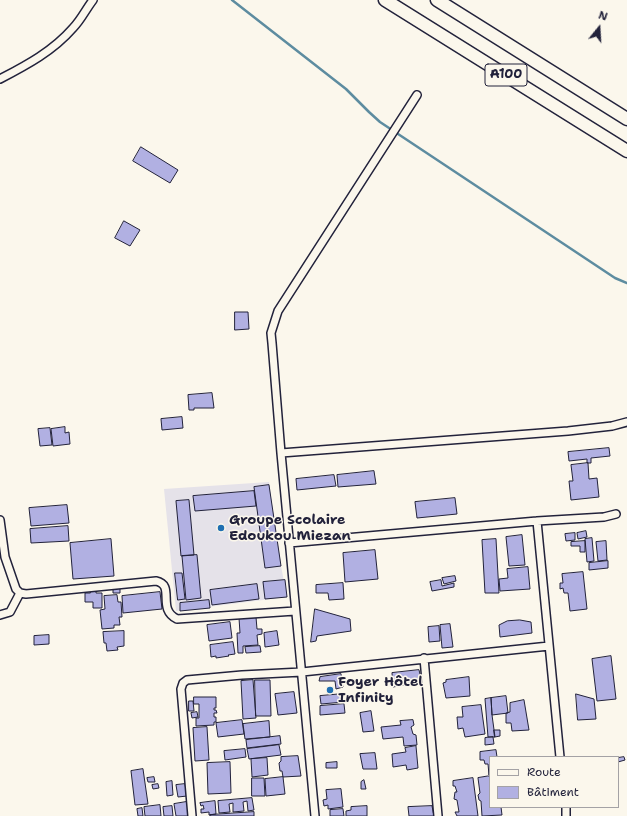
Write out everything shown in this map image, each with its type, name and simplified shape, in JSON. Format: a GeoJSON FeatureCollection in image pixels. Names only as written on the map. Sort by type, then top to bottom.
{"type":"FeatureCollection","features":[{"type":"Feature","properties":{"kind":"highway","name":"A100"},"geometry":{"type":"LineString","coordinates":[[385,0],[627,151]]}},
{"type":"Feature","properties":{"kind":"highway","name":"A100"},"geometry":{"type":"LineString","coordinates":[[437,0],[627,119]]}},
{"type":"Feature","properties":{"kind":"street"},"geometry":{"type":"LineString","coordinates":[[0,79],[24,67],[52,49],[74,27],[93,0]]}},
{"type":"Feature","properties":{"kind":"street"},"geometry":{"type":"LineString","coordinates":[[315,816],[295,611],[271,333],[278,310],[417,95]]}},
{"type":"Feature","properties":{"kind":"street"},"geometry":{"type":"LineString","coordinates":[[281,453],[568,431],[612,426],[627,422]]}},
{"type":"Feature","properties":{"kind":"street"},"geometry":{"type":"LineString","coordinates":[[289,543],[537,521],[604,517],[616,514]]}},
{"type":"Feature","properties":{"kind":"street"},"geometry":{"type":"LineString","coordinates":[[0,520],[5,557],[16,589],[20,593],[26,594],[156,581],[162,582],[166,587],[167,609],[170,616],[177,619],[295,611]]}},
{"type":"Feature","properties":{"kind":"street"},"geometry":{"type":"LineString","coordinates":[[537,521],[560,756]]}},
{"type":"Feature","properties":{"kind":"street"},"geometry":{"type":"LineString","coordinates":[[0,614],[10,612],[20,593]]}},
{"type":"Feature","properties":{"kind":"street"},"geometry":{"type":"LineString","coordinates":[[192,816],[181,690],[183,683],[187,680],[242,674],[302,672],[549,646]]}},
{"type":"Feature","properties":{"kind":"street"},"geometry":{"type":"LineString","coordinates":[[424,658],[438,816]]}},
{"type":"Feature","properties":{"kind":"shaded area","name":"Groupe Scolaire Edoukou Miezan"},"geometry":{"type":"Polygon","coordinates":[[[269,482],[287,597],[176,611],[164,489],[269,482]]]}},
{"type":"Feature","properties":{"kind":"building"},"geometry":{"type":"Polygon","coordinates":[[[141,147],[178,170],[170,183],[133,161],[141,147]]]}},
{"type":"Feature","properties":{"kind":"building"},"geometry":{"type":"Polygon","coordinates":[[[124,221],[140,230],[130,246],[115,238],[124,221]]]}},
{"type":"Feature","properties":{"kind":"building"},"geometry":{"type":"Polygon","coordinates":[[[235,312],[248,312],[249,329],[235,330],[235,312]]]}},
{"type":"Feature","properties":{"kind":"building"},"geometry":{"type":"Polygon","coordinates":[[[212,393],[214,408],[194,408],[194,410],[189,410],[188,395],[212,393]]]}},
{"type":"Feature","properties":{"kind":"building"},"geometry":{"type":"Polygon","coordinates":[[[182,417],[183,428],[162,430],[161,419],[182,417]]]}},
{"type":"Feature","properties":{"kind":"building"},"geometry":{"type":"Polygon","coordinates":[[[65,427],[65,433],[69,432],[70,444],[53,446],[51,429],[65,427]]]}},
{"type":"Feature","properties":{"kind":"building"},"geometry":{"type":"Polygon","coordinates":[[[50,428],[52,445],[40,446],[38,429],[50,428]]]}},
{"type":"Feature","properties":{"kind":"building"},"geometry":{"type":"Polygon","coordinates":[[[609,448],[610,456],[591,458],[591,463],[587,463],[587,459],[569,461],[568,452],[609,448]]]}},
{"type":"Feature","properties":{"kind":"building"},"geometry":{"type":"Polygon","coordinates":[[[588,463],[589,479],[597,478],[599,497],[571,500],[569,481],[573,481],[571,465],[588,463]]]}},
{"type":"Feature","properties":{"kind":"building"},"geometry":{"type":"Polygon","coordinates":[[[374,471],[376,484],[338,487],[337,475],[374,471]]]}},
{"type":"Feature","properties":{"kind":"building"},"geometry":{"type":"Polygon","coordinates":[[[334,475],[336,486],[297,490],[296,479],[334,475]]]}},
{"type":"Feature","properties":{"kind":"building"},"geometry":{"type":"Polygon","coordinates":[[[269,485],[281,566],[265,568],[254,487],[269,485]]]}},
{"type":"Feature","properties":{"kind":"building"},"geometry":{"type":"Polygon","coordinates":[[[254,491],[256,506],[195,511],[193,496],[254,491]]]}},
{"type":"Feature","properties":{"kind":"building"},"geometry":{"type":"Polygon","coordinates":[[[455,498],[457,514],[417,518],[415,502],[455,498]]]}},
{"type":"Feature","properties":{"kind":"building"},"geometry":{"type":"Polygon","coordinates":[[[189,500],[194,555],[181,556],[176,501],[189,500]]]}},
{"type":"Feature","properties":{"kind":"building"},"geometry":{"type":"Polygon","coordinates":[[[67,505],[69,523],[31,526],[29,508],[67,505]]]}},
{"type":"Feature","properties":{"kind":"building"},"geometry":{"type":"Polygon","coordinates":[[[68,526],[69,541],[31,543],[30,529],[68,526]]]}},
{"type":"Feature","properties":{"kind":"building"},"geometry":{"type":"Polygon","coordinates":[[[586,531],[587,537],[578,539],[577,533],[586,531]]]}},
{"type":"Feature","properties":{"kind":"building"},"geometry":{"type":"Polygon","coordinates":[[[575,533],[575,540],[566,541],[565,534],[575,533]]]}},
{"type":"Feature","properties":{"kind":"building"},"geometry":{"type":"Polygon","coordinates":[[[522,535],[525,565],[509,566],[506,537],[522,535]]]}},
{"type":"Feature","properties":{"kind":"building"},"geometry":{"type":"Polygon","coordinates":[[[592,538],[594,561],[587,562],[585,539],[592,538]]]}},
{"type":"Feature","properties":{"kind":"building"},"geometry":{"type":"Polygon","coordinates":[[[111,539],[114,576],[73,579],[70,543],[111,539]]]}},
{"type":"Feature","properties":{"kind":"building"},"geometry":{"type":"Polygon","coordinates":[[[496,539],[499,593],[485,593],[482,540],[496,539]]]}},
{"type":"Feature","properties":{"kind":"building"},"geometry":{"type":"Polygon","coordinates":[[[585,541],[585,552],[580,552],[580,546],[571,546],[571,542],[585,541]]]}},
{"type":"Feature","properties":{"kind":"building"},"geometry":{"type":"Polygon","coordinates":[[[606,541],[607,560],[598,561],[596,542],[606,541]]]}},
{"type":"Feature","properties":{"kind":"building"},"geometry":{"type":"Polygon","coordinates":[[[375,550],[378,579],[345,582],[343,553],[375,550]]]}},
{"type":"Feature","properties":{"kind":"building"},"geometry":{"type":"Polygon","coordinates":[[[197,555],[201,598],[186,600],[182,556],[197,555]]]}},
{"type":"Feature","properties":{"kind":"building"},"geometry":{"type":"Polygon","coordinates":[[[608,561],[608,568],[589,570],[589,563],[608,561]]]}},
{"type":"Feature","properties":{"kind":"building"},"geometry":{"type":"Polygon","coordinates":[[[528,567],[530,589],[500,591],[499,579],[508,578],[507,569],[528,567]]]}},
{"type":"Feature","properties":{"kind":"building"},"geometry":{"type":"Polygon","coordinates":[[[583,572],[587,609],[570,611],[568,593],[564,593],[563,588],[560,589],[560,583],[563,583],[562,574],[583,572]]]}},
{"type":"Feature","properties":{"kind":"building"},"geometry":{"type":"Polygon","coordinates":[[[175,573],[182,573],[185,599],[178,600],[175,573]]]}},
{"type":"Feature","properties":{"kind":"building"},"geometry":{"type":"Polygon","coordinates":[[[455,576],[456,581],[444,584],[442,578],[455,576]]]}},
{"type":"Feature","properties":{"kind":"building"},"geometry":{"type":"Polygon","coordinates":[[[285,580],[287,597],[265,599],[263,582],[285,580]]]}},
{"type":"Feature","properties":{"kind":"building"},"geometry":{"type":"Polygon","coordinates":[[[441,580],[442,586],[454,583],[454,587],[432,591],[430,582],[441,580]]]}},
{"type":"Feature","properties":{"kind":"building"},"geometry":{"type":"Polygon","coordinates":[[[343,583],[344,599],[329,600],[328,593],[316,593],[316,585],[343,583]]]}},
{"type":"Feature","properties":{"kind":"building"},"geometry":{"type":"Polygon","coordinates":[[[257,584],[259,599],[212,605],[210,590],[257,584]]]}},
{"type":"Feature","properties":{"kind":"building"},"geometry":{"type":"Polygon","coordinates":[[[120,588],[120,593],[113,593],[113,589],[120,588]]]}},
{"type":"Feature","properties":{"kind":"building"},"geometry":{"type":"Polygon","coordinates":[[[90,590],[96,590],[96,593],[102,593],[102,608],[93,608],[93,602],[85,602],[85,593],[90,593],[90,590]]]}},
{"type":"Feature","properties":{"kind":"building"},"geometry":{"type":"Polygon","coordinates":[[[160,592],[162,609],[123,613],[122,596],[160,592]]]}},
{"type":"Feature","properties":{"kind":"building"},"geometry":{"type":"Polygon","coordinates":[[[117,595],[118,602],[121,602],[122,617],[119,617],[120,625],[114,625],[114,628],[102,629],[100,610],[105,609],[104,596],[117,595]]]}},
{"type":"Feature","properties":{"kind":"building"},"geometry":{"type":"Polygon","coordinates":[[[209,600],[210,608],[180,611],[180,603],[209,600]]]}},
{"type":"Feature","properties":{"kind":"building"},"geometry":{"type":"Polygon","coordinates":[[[315,609],[350,619],[351,631],[317,636],[316,641],[311,642],[315,609]]]}},
{"type":"Feature","properties":{"kind":"building"},"geometry":{"type":"Polygon","coordinates":[[[256,617],[257,629],[262,629],[262,634],[257,635],[258,645],[243,646],[243,653],[238,653],[237,633],[240,633],[239,618],[256,617]]]}},
{"type":"Feature","properties":{"kind":"building"},"geometry":{"type":"Polygon","coordinates":[[[520,620],[531,622],[532,633],[500,637],[499,625],[507,621],[520,620]]]}},
{"type":"Feature","properties":{"kind":"building"},"geometry":{"type":"Polygon","coordinates":[[[230,622],[232,638],[209,641],[207,625],[230,622]]]}},
{"type":"Feature","properties":{"kind":"building"},"geometry":{"type":"Polygon","coordinates":[[[450,624],[453,647],[442,648],[440,625],[450,624]]]}},
{"type":"Feature","properties":{"kind":"building"},"geometry":{"type":"Polygon","coordinates":[[[439,626],[440,641],[429,642],[428,627],[439,626]]]}},
{"type":"Feature","properties":{"kind":"building"},"geometry":{"type":"Polygon","coordinates":[[[124,631],[124,646],[117,647],[118,650],[107,651],[106,643],[104,643],[103,632],[124,631]]]}},
{"type":"Feature","properties":{"kind":"building"},"geometry":{"type":"Polygon","coordinates":[[[277,631],[279,645],[265,647],[264,633],[277,631]]]}},
{"type":"Feature","properties":{"kind":"building"},"geometry":{"type":"Polygon","coordinates":[[[49,635],[49,644],[34,645],[34,636],[49,635]]]}},
{"type":"Feature","properties":{"kind":"building"},"geometry":{"type":"Polygon","coordinates":[[[233,642],[235,654],[216,658],[216,656],[211,657],[210,645],[233,642]]]}},
{"type":"Feature","properties":{"kind":"building"},"geometry":{"type":"Polygon","coordinates":[[[260,646],[261,652],[246,653],[245,647],[260,646]]]}},
{"type":"Feature","properties":{"kind":"building"},"geometry":{"type":"Polygon","coordinates":[[[611,656],[616,699],[597,701],[592,659],[611,656]]]}},
{"type":"Feature","properties":{"kind":"building"},"geometry":{"type":"Polygon","coordinates":[[[419,670],[422,682],[393,687],[392,673],[419,670]]]}},
{"type":"Feature","properties":{"kind":"building"},"geometry":{"type":"Polygon","coordinates":[[[341,674],[343,687],[336,689],[335,681],[319,681],[320,677],[341,674]]]}},
{"type":"Feature","properties":{"kind":"building"},"geometry":{"type":"Polygon","coordinates":[[[469,677],[470,696],[446,698],[443,683],[446,682],[446,680],[469,677]]]}},
{"type":"Feature","properties":{"kind":"building"},"geometry":{"type":"Polygon","coordinates":[[[253,680],[256,718],[243,719],[241,681],[253,680]]]}},
{"type":"Feature","properties":{"kind":"building"},"geometry":{"type":"Polygon","coordinates":[[[255,680],[270,680],[271,716],[256,716],[255,680]]]}},
{"type":"Feature","properties":{"kind":"building"},"geometry":{"type":"Polygon","coordinates":[[[294,692],[297,713],[278,715],[275,694],[294,692]]]}},
{"type":"Feature","properties":{"kind":"building"},"geometry":{"type":"Polygon","coordinates":[[[343,694],[344,702],[321,704],[320,696],[343,694]]]}},
{"type":"Feature","properties":{"kind":"building"},"geometry":{"type":"Polygon","coordinates":[[[576,694],[594,699],[596,719],[578,720],[576,694]]]}},
{"type":"Feature","properties":{"kind":"building"},"geometry":{"type":"Polygon","coordinates":[[[506,696],[508,713],[492,715],[491,698],[506,696]]]}},
{"type":"Feature","properties":{"kind":"building"},"geometry":{"type":"Polygon","coordinates":[[[194,697],[216,697],[216,708],[214,708],[214,710],[216,710],[217,713],[214,713],[216,722],[214,722],[214,725],[196,726],[196,718],[199,718],[199,704],[194,704],[194,697]]]}},
{"type":"Feature","properties":{"kind":"building"},"geometry":{"type":"Polygon","coordinates":[[[491,698],[495,737],[488,737],[485,699],[491,698]]]}},
{"type":"Feature","properties":{"kind":"building"},"geometry":{"type":"Polygon","coordinates":[[[524,700],[529,730],[512,731],[511,723],[506,723],[506,713],[510,712],[510,703],[524,700]]]}},
{"type":"Feature","properties":{"kind":"building"},"geometry":{"type":"Polygon","coordinates":[[[189,701],[193,701],[194,711],[189,711],[189,701]]]}},
{"type":"Feature","properties":{"kind":"building"},"geometry":{"type":"Polygon","coordinates":[[[344,704],[345,713],[320,715],[320,706],[344,704]]]}},
{"type":"Feature","properties":{"kind":"building"},"geometry":{"type":"Polygon","coordinates":[[[481,705],[485,734],[465,737],[463,728],[458,729],[457,717],[463,717],[462,707],[481,705]]]}},
{"type":"Feature","properties":{"kind":"building"},"geometry":{"type":"Polygon","coordinates":[[[371,711],[374,731],[363,732],[360,713],[371,711]]]}},
{"type":"Feature","properties":{"kind":"building"},"geometry":{"type":"Polygon","coordinates":[[[197,712],[198,717],[192,718],[191,713],[197,712]]]}},
{"type":"Feature","properties":{"kind":"building"},"geometry":{"type":"Polygon","coordinates":[[[242,720],[244,734],[218,737],[216,723],[242,720]]]}},
{"type":"Feature","properties":{"kind":"building"},"geometry":{"type":"Polygon","coordinates":[[[413,720],[414,725],[411,727],[413,734],[416,735],[417,745],[404,746],[403,737],[383,739],[381,727],[401,725],[400,721],[413,720]]]}},
{"type":"Feature","properties":{"kind":"building"},"geometry":{"type":"Polygon","coordinates":[[[269,721],[270,737],[245,739],[243,724],[269,721]]]}},
{"type":"Feature","properties":{"kind":"building"},"geometry":{"type":"Polygon","coordinates":[[[207,727],[209,760],[195,761],[193,728],[207,727]]]}},
{"type":"Feature","properties":{"kind":"building"},"geometry":{"type":"Polygon","coordinates":[[[494,730],[500,730],[500,736],[495,737],[494,730]]]}},
{"type":"Feature","properties":{"kind":"building"},"geometry":{"type":"Polygon","coordinates":[[[280,736],[281,744],[247,748],[246,740],[280,736]]]}},
{"type":"Feature","properties":{"kind":"building"},"geometry":{"type":"Polygon","coordinates":[[[493,737],[494,744],[485,745],[485,738],[493,737]]]}},
{"type":"Feature","properties":{"kind":"building"},"geometry":{"type":"Polygon","coordinates":[[[279,745],[281,755],[249,759],[247,749],[279,745]]]}},
{"type":"Feature","properties":{"kind":"building"},"geometry":{"type":"Polygon","coordinates":[[[416,746],[418,768],[407,770],[406,765],[393,767],[392,754],[406,752],[405,748],[416,746]]]}},
{"type":"Feature","properties":{"kind":"building"},"geometry":{"type":"Polygon","coordinates":[[[245,749],[246,757],[225,760],[224,751],[245,749]]]}},
{"type":"Feature","properties":{"kind":"building"},"geometry":{"type":"Polygon","coordinates":[[[496,750],[497,756],[489,756],[489,775],[488,764],[485,764],[484,760],[480,760],[480,752],[496,750]]]}},
{"type":"Feature","properties":{"kind":"building"},"geometry":{"type":"Polygon","coordinates":[[[375,753],[377,769],[363,769],[360,754],[375,753]]]}},
{"type":"Feature","properties":{"kind":"building"},"geometry":{"type":"Polygon","coordinates":[[[298,756],[301,776],[283,777],[282,771],[280,771],[279,763],[281,761],[281,757],[298,756]]]}},
{"type":"Feature","properties":{"kind":"building"},"geometry":{"type":"Polygon","coordinates":[[[624,757],[625,760],[619,762],[619,758],[624,757]]]}},
{"type":"Feature","properties":{"kind":"building"},"geometry":{"type":"Polygon","coordinates":[[[267,758],[268,775],[252,777],[251,759],[267,758]]]}},
{"type":"Feature","properties":{"kind":"building"},"geometry":{"type":"Polygon","coordinates":[[[230,762],[231,793],[208,794],[207,763],[230,762]]]}},
{"type":"Feature","properties":{"kind":"building"},"geometry":{"type":"Polygon","coordinates":[[[337,762],[337,768],[326,768],[326,763],[337,762]]]}},
{"type":"Feature","properties":{"kind":"building"},"geometry":{"type":"Polygon","coordinates":[[[143,769],[148,804],[135,805],[131,771],[143,769]]]}},
{"type":"Feature","properties":{"kind":"building"},"geometry":{"type":"Polygon","coordinates":[[[489,776],[489,808],[501,808],[502,815],[482,816],[481,801],[479,800],[478,795],[480,793],[478,778],[489,776]]]}},
{"type":"Feature","properties":{"kind":"building"},"geometry":{"type":"Polygon","coordinates":[[[154,777],[155,782],[148,782],[147,778],[154,777]]]}},
{"type":"Feature","properties":{"kind":"building"},"geometry":{"type":"Polygon","coordinates":[[[283,777],[285,794],[266,796],[265,779],[283,777]]]}},
{"type":"Feature","properties":{"kind":"building"},"geometry":{"type":"Polygon","coordinates":[[[252,778],[264,778],[265,796],[252,796],[252,778]]]}},
{"type":"Feature","properties":{"kind":"building"},"geometry":{"type":"Polygon","coordinates":[[[473,778],[478,816],[457,816],[455,812],[459,812],[457,800],[454,799],[455,792],[457,792],[455,786],[453,786],[453,781],[473,778]]]}},
{"type":"Feature","properties":{"kind":"building"},"geometry":{"type":"Polygon","coordinates":[[[364,780],[366,789],[361,789],[361,782],[364,780]]]}},
{"type":"Feature","properties":{"kind":"building"},"geometry":{"type":"Polygon","coordinates":[[[172,781],[173,795],[167,796],[166,782],[172,781]]]}},
{"type":"Feature","properties":{"kind":"building"},"geometry":{"type":"Polygon","coordinates":[[[158,784],[159,788],[153,789],[152,785],[158,784]]]}},
{"type":"Feature","properties":{"kind":"building"},"geometry":{"type":"Polygon","coordinates":[[[185,784],[187,796],[178,797],[176,785],[185,784]]]}},
{"type":"Feature","properties":{"kind":"building"},"geometry":{"type":"Polygon","coordinates":[[[341,789],[343,807],[328,809],[328,805],[324,806],[323,800],[327,799],[326,790],[341,789]]]}},
{"type":"Feature","properties":{"kind":"building"},"geometry":{"type":"Polygon","coordinates":[[[252,798],[254,810],[248,811],[247,801],[243,802],[244,811],[233,812],[233,803],[229,804],[230,812],[219,813],[218,801],[252,798]]]}},
{"type":"Feature","properties":{"kind":"building"},"geometry":{"type":"Polygon","coordinates":[[[192,801],[195,816],[176,816],[174,804],[192,801]]]}},
{"type":"Feature","properties":{"kind":"building"},"geometry":{"type":"Polygon","coordinates":[[[215,801],[216,814],[209,815],[209,812],[201,813],[201,809],[204,809],[203,805],[201,806],[200,803],[215,801]]]}},
{"type":"Feature","properties":{"kind":"building"},"geometry":{"type":"Polygon","coordinates":[[[160,805],[161,816],[145,816],[144,807],[160,805]]]}},
{"type":"Feature","properties":{"kind":"building"},"geometry":{"type":"Polygon","coordinates":[[[172,806],[173,816],[164,816],[163,807],[172,806]]]}},
{"type":"Feature","properties":{"kind":"building"},"geometry":{"type":"Polygon","coordinates":[[[367,806],[367,816],[346,816],[346,811],[351,810],[351,807],[367,806]]]}},
{"type":"Feature","properties":{"kind":"building"},"geometry":{"type":"Polygon","coordinates":[[[432,806],[434,816],[409,816],[408,807],[432,806]]]}},
{"type":"Feature","properties":{"kind":"building"},"geometry":{"type":"Polygon","coordinates":[[[142,808],[143,816],[138,816],[137,809],[142,808]]]}},
{"type":"Feature","properties":{"kind":"building"},"geometry":{"type":"Polygon","coordinates":[[[343,809],[344,816],[330,816],[330,810],[343,809]]]}},
{"type":"Feature","properties":{"kind":"building"},"geometry":{"type":"Polygon","coordinates":[[[254,812],[254,816],[210,816],[210,815],[254,812]]]}},
{"type":"Feature","properties":{"kind":"waterway"},"geometry":{"type":"LineString","coordinates":[[232,0],[346,89],[380,122],[615,278],[627,283]]}},
{"type":"Feature","properties":{"kind":"place","name":"Groupe Scolaire Edoukou Miezan"},"geometry":{"type":"Point","coordinates":[221,528]}},
{"type":"Feature","properties":{"kind":"place","name":"Foyer Hôtel Infinity"},"geometry":{"type":"Point","coordinates":[330,690]}}]}
